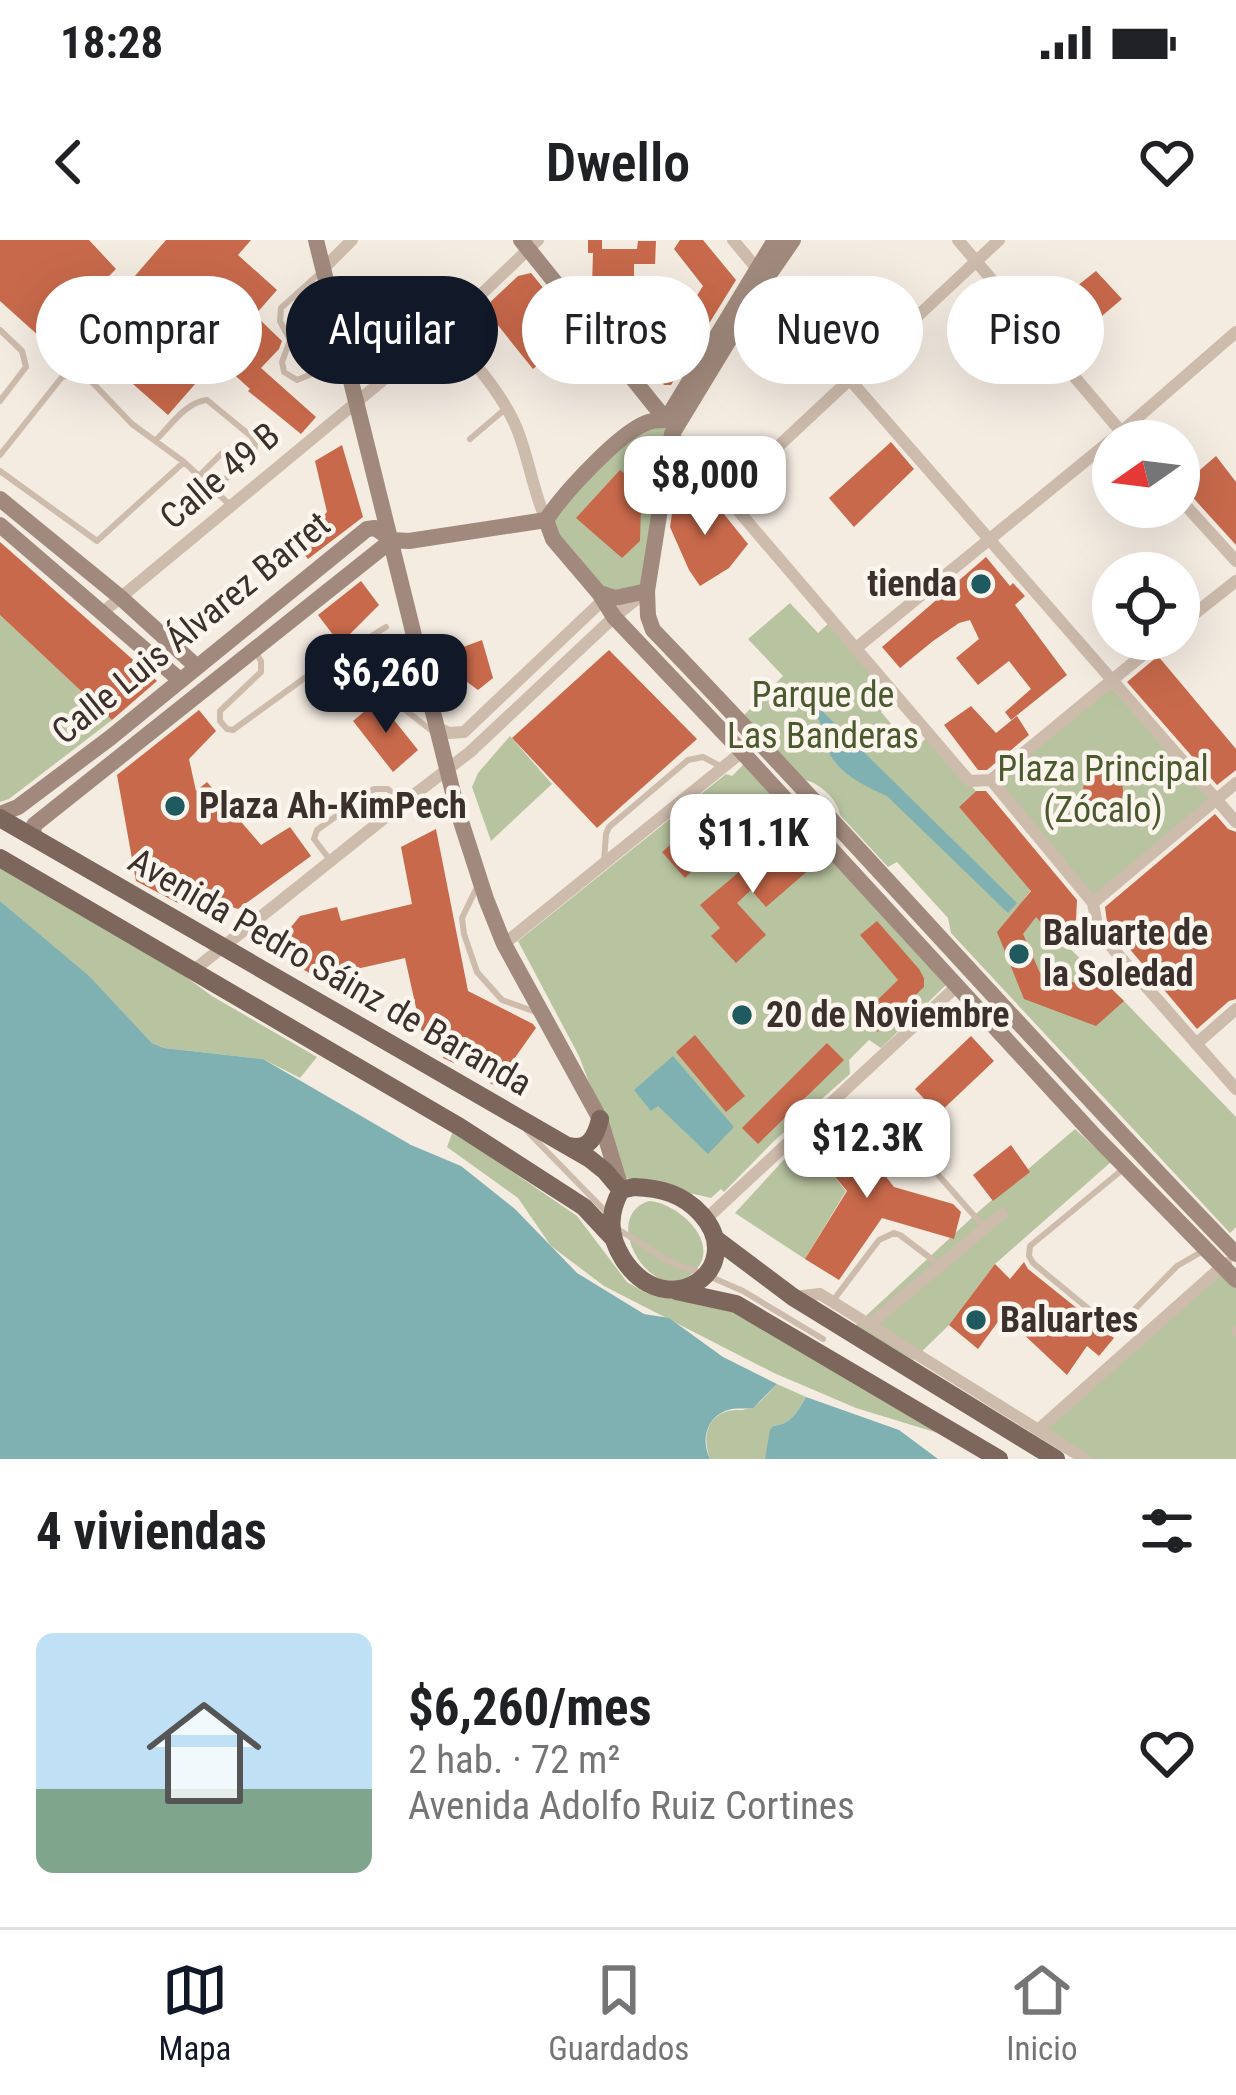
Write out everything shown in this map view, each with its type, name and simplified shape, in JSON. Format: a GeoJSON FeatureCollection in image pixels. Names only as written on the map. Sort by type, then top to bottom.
{"type":"FeatureCollection","features":[{"type":"Feature","properties":{"kind":"main road"},"geometry":{"type":"LineString","coordinates":[[316,240],[324,276]]}},
{"type":"Feature","properties":{"kind":"main road"},"geometry":{"type":"LineString","coordinates":[[775,240],[761,273],[669,427],[647,591],[653,630],[1236,1254]]}},
{"type":"Feature","properties":{"kind":"main road"},"geometry":{"type":"LineString","coordinates":[[761,273],[793,240]]}},
{"type":"Feature","properties":{"kind":"main road"},"geometry":{"type":"LineString","coordinates":[[531,242],[642,374],[669,427]]}},
{"type":"Feature","properties":{"kind":"main road"},"geometry":{"type":"LineString","coordinates":[[353,384],[447,769],[480,882],[504,944],[601,1119],[621,1190],[615,1228]]}},
{"type":"Feature","properties":{"kind":"main road"},"geometry":{"type":"LineString","coordinates":[[392,540],[545,520],[562,496],[629,433],[649,421],[669,427]]}},
{"type":"Feature","properties":{"kind":"main road"},"geometry":{"type":"LineString","coordinates":[[0,499],[196,666]]}},
{"type":"Feature","properties":{"kind":"main road"},"geometry":{"type":"LineString","coordinates":[[545,520],[553,539],[614,617],[1229,1274]]}},
{"type":"Feature","properties":{"kind":"main road"},"geometry":{"type":"LineString","coordinates":[[0,525],[180,680]]}},
{"type":"Feature","properties":{"kind":"main road","name":"Calle Luis Álvarez Barret"},"geometry":{"type":"LineString","coordinates":[[0,816],[110,738],[367,529],[375,528],[392,540],[34,825],[33,837]]}},
{"type":"Feature","properties":{"kind":"main road"},"geometry":{"type":"LineString","coordinates":[[601,597],[629,597],[647,591]]}},
{"type":"Feature","properties":{"kind":"main road"},"geometry":{"type":"LineString","coordinates":[[282,597],[296,615]]}},
{"type":"Feature","properties":{"kind":"main road"},"geometry":{"type":"LineString","coordinates":[[252,621],[260,643]]}},
{"type":"Feature","properties":{"kind":"main road"},"geometry":{"type":"LineString","coordinates":[[110,738],[123,754]]}},
{"type":"Feature","properties":{"kind":"main road","name":"Avenida Pedro Sáinz de Baranda"},"geometry":{"type":"LineString","coordinates":[[0,816],[562,1144],[605,1172],[621,1190]]}},
{"type":"Feature","properties":{"kind":"main road","name":"Avenida Pedro Sáinz de Baranda"},"geometry":{"type":"LineString","coordinates":[[0,858],[460,1127],[584,1207],[615,1228],[628,1268],[640,1280],[736,1304],[999,1459]]}},
{"type":"Feature","properties":{"kind":"main road"},"geometry":{"type":"LineString","coordinates":[[562,1144],[587,1145],[596,1136],[601,1119]]}},
{"type":"Feature","properties":{"kind":"main road"},"geometry":{"type":"LineString","coordinates":[[621,1190],[634,1186],[669,1191],[689,1202],[706,1219],[717,1240],[793,1297],[1056,1459]]}},
{"type":"Feature","properties":{"kind":"main road"},"geometry":{"type":"LineString","coordinates":[[676,1291],[706,1275],[717,1240]]}},
{"type":"Feature","properties":{"kind":"street"},"geometry":{"type":"LineString","coordinates":[[322,269],[352,240]]}},
{"type":"Feature","properties":{"kind":"street"},"geometry":{"type":"LineString","coordinates":[[733,240],[764,276]]}},
{"type":"Feature","properties":{"kind":"street"},"geometry":{"type":"LineString","coordinates":[[958,240],[1111,420]]}},
{"type":"Feature","properties":{"kind":"street"},"geometry":{"type":"LineString","coordinates":[[923,311],[999,240]]}},
{"type":"Feature","properties":{"kind":"street","name":"Calle 49 B"},"geometry":{"type":"LineString","coordinates":[[497,276],[531,242]]}},
{"type":"Feature","properties":{"kind":"street"},"geometry":{"type":"LineString","coordinates":[[1142,420],[1236,332]]}},
{"type":"Feature","properties":{"kind":"street","name":"Calle 49 B"},"geometry":{"type":"LineString","coordinates":[[103,612],[377,384]]}},
{"type":"Feature","properties":{"kind":"street"},"geometry":{"type":"LineString","coordinates":[[489,384],[519,434],[545,520]]}},
{"type":"Feature","properties":{"kind":"street"},"geometry":{"type":"LineString","coordinates":[[725,496],[848,384]]}},
{"type":"Feature","properties":{"kind":"street"},"geometry":{"type":"LineString","coordinates":[[854,384],[1236,822]]}},
{"type":"Feature","properties":{"kind":"street"},"geometry":{"type":"LineString","coordinates":[[669,427],[969,782],[991,780],[1135,660]]}},
{"type":"Feature","properties":{"kind":"street"},"geometry":{"type":"LineString","coordinates":[[855,649],[1092,461]]}},
{"type":"Feature","properties":{"kind":"street"},"geometry":{"type":"LineString","coordinates":[[1200,521],[1236,561]]}},
{"type":"Feature","properties":{"kind":"street"},"geometry":{"type":"LineString","coordinates":[[1200,609],[1236,581]]}},
{"type":"Feature","properties":{"kind":"street"},"geometry":{"type":"LineString","coordinates":[[194,970],[470,752],[647,591]]}},
{"type":"Feature","properties":{"kind":"street"},"geometry":{"type":"LineString","coordinates":[[438,732],[464,732],[601,597]]}},
{"type":"Feature","properties":{"kind":"street"},"geometry":{"type":"LineString","coordinates":[[504,944],[723,768],[754,735]]}},
{"type":"Feature","properties":{"kind":"street"},"geometry":{"type":"LineString","coordinates":[[991,780],[1093,903],[1097,926],[1105,938],[1236,1089]]}},
{"type":"Feature","properties":{"kind":"street"},"geometry":{"type":"LineString","coordinates":[[1093,903],[1236,783]]}},
{"type":"Feature","properties":{"kind":"street"},"geometry":{"type":"LineString","coordinates":[[706,1219],[957,986]]}},
{"type":"Feature","properties":{"kind":"street"},"geometry":{"type":"LineString","coordinates":[[1196,1043],[1236,1009]]}},
{"type":"Feature","properties":{"kind":"street"},"geometry":{"type":"LineString","coordinates":[[870,1324],[1001,1214]]}},
{"type":"Feature","properties":{"kind":"street"},"geometry":{"type":"LineString","coordinates":[[1038,1430],[1229,1274],[1236,1254]]}},
{"type":"Feature","properties":{"kind":"street"},"geometry":{"type":"LineString","coordinates":[[793,1297],[820,1294],[1084,1459]]}},
{"type":"Feature","properties":{"kind":"lane"},"geometry":{"type":"LineString","coordinates":[[315,276],[322,269]]}},
{"type":"Feature","properties":{"kind":"lane"},"geometry":{"type":"LineString","coordinates":[[286,303],[280,321],[286,332]]}},
{"type":"Feature","properties":{"kind":"lane"},"geometry":{"type":"LineString","coordinates":[[0,330],[22,351],[26,367],[0,400]]}},
{"type":"Feature","properties":{"kind":"lane"},"geometry":{"type":"LineString","coordinates":[[0,455],[62,377],[78,373],[231,507]]}},
{"type":"Feature","properties":{"kind":"lane"},"geometry":{"type":"LineString","coordinates":[[156,440],[202,400],[252,437],[254,454],[214,488]]}},
{"type":"Feature","properties":{"kind":"lane"},"geometry":{"type":"LineString","coordinates":[[470,439],[507,407]]}},
{"type":"Feature","properties":{"kind":"lane"},"geometry":{"type":"LineString","coordinates":[[200,476],[221,454]]}},
{"type":"Feature","properties":{"kind":"lane"},"geometry":{"type":"LineString","coordinates":[[0,471],[93,541],[100,540],[184,462]]}},
{"type":"Feature","properties":{"kind":"lane"},"geometry":{"type":"LineString","coordinates":[[64,551],[81,531]]}},
{"type":"Feature","properties":{"kind":"lane"},"geometry":{"type":"LineString","coordinates":[[260,643],[262,672],[220,711],[220,721],[227,729],[233,730],[386,627]]}},
{"type":"Feature","properties":{"kind":"lane"},"geometry":{"type":"LineString","coordinates":[[371,637],[379,660],[378,687]]}},
{"type":"Feature","properties":{"kind":"lane"},"geometry":{"type":"LineString","coordinates":[[306,677],[331,705],[343,702],[364,683],[378,687],[438,732]]}},
{"type":"Feature","properties":{"kind":"lane"},"geometry":{"type":"LineString","coordinates":[[604,864],[609,827],[688,760],[704,757],[723,768]]}},
{"type":"Feature","properties":{"kind":"lane"},"geometry":{"type":"LineString","coordinates":[[330,861],[314,839],[317,830],[374,789],[388,789],[402,804]]}},
{"type":"Feature","properties":{"kind":"lane"},"geometry":{"type":"LineString","coordinates":[[480,882],[462,917],[477,972],[502,1000],[545,1015]]}},
{"type":"Feature","properties":{"kind":"lane"},"geometry":{"type":"LineString","coordinates":[[512,1116],[615,1228],[670,1262],[743,1291],[823,1339]]}},
{"type":"Feature","properties":{"kind":"lane"},"geometry":{"type":"LineString","coordinates":[[910,1142],[985,1228]]}},
{"type":"Feature","properties":{"kind":"lane"},"geometry":{"type":"LineString","coordinates":[[1125,1168],[1030,1246],[1033,1263],[1115,1326],[1177,1266],[1205,1250]]}},
{"type":"Feature","properties":{"kind":"lane"},"geometry":{"type":"LineString","coordinates":[[832,1302],[886,1235],[900,1234],[940,1265]]}},
{"type":"Feature","properties":{"kind":"green space"},"geometry":{"type":"Polygon","coordinates":[[[666,420],[672,434],[647,591],[599,593],[546,520],[629,433],[666,420]]]}},
{"type":"Feature","properties":{"kind":"green space","name":"Parque de Las Banderas"},"geometry":{"type":"Polygon","coordinates":[[[790,603],[818,633],[828,624],[894,697],[881,712],[914,750],[927,737],[976,791],[959,807],[1031,890],[1022,902],[1236,1117],[1236,1227],[1230,1233],[951,933],[948,918],[897,862],[888,867],[840,815],[827,793],[805,780],[742,717],[783,676],[748,639],[790,603]]]}},
{"type":"Feature","properties":{"kind":"green space"},"geometry":{"type":"Polygon","coordinates":[[[0,615],[112,720],[0,802],[0,615]]]}},
{"type":"Feature","properties":{"kind":"green space","name":"Plaza Principal (Zócalo)"},"geometry":{"type":"Polygon","coordinates":[[[1111,679],[1217,800],[1093,903],[993,778],[1111,679]]]}},
{"type":"Feature","properties":{"kind":"green space"},"geometry":{"type":"Polygon","coordinates":[[[510,736],[552,784],[491,841],[472,787],[510,736]]]}},
{"type":"Feature","properties":{"kind":"green space","name":"20 de Noviembre"},"geometry":{"type":"Polygon","coordinates":[[[745,763],[947,984],[881,1048],[869,1040],[849,1060],[850,1074],[724,1192],[721,1189],[711,1198],[625,1178],[579,1056],[518,941],[745,763]]]}},
{"type":"Feature","properties":{"kind":"green space"},"geometry":{"type":"Polygon","coordinates":[[[0,868],[317,1057],[300,1078],[263,1059],[152,1043],[94,982],[0,901],[0,868]]]}},
{"type":"Feature","properties":{"kind":"green space"},"geometry":{"type":"Polygon","coordinates":[[[1075,1129],[1111,1162],[995,1264],[949,1325],[913,1360],[855,1326],[978,1212],[1075,1129]]]}},
{"type":"Feature","properties":{"kind":"green space"},"geometry":{"type":"Polygon","coordinates":[[[453,1131],[577,1216],[627,1282],[646,1293],[737,1313],[941,1434],[856,1408],[774,1373],[604,1286],[551,1246],[518,1198],[447,1147],[453,1131]]]}},
{"type":"Feature","properties":{"kind":"green space"},"geometry":{"type":"Polygon","coordinates":[[[803,1139],[846,1191],[805,1259],[735,1213],[803,1139]]]}},
{"type":"Feature","properties":{"kind":"green space"},"geometry":{"type":"Polygon","coordinates":[[[649,1201],[684,1217],[701,1239],[701,1263],[677,1281],[661,1279],[647,1270],[630,1240],[629,1224],[635,1210],[649,1201]]]}},
{"type":"Feature","properties":{"kind":"green space"},"geometry":{"type":"Polygon","coordinates":[[[1222,1267],[1236,1279],[1236,1459],[1085,1459],[1038,1430],[1222,1267]]]}},
{"type":"Feature","properties":{"kind":"green space"},"geometry":{"type":"Polygon","coordinates":[[[777,1384],[806,1397],[789,1420],[773,1426],[765,1459],[710,1459],[707,1437],[714,1419],[728,1411],[751,1408],[777,1384]]]}},
{"type":"Feature","properties":{"kind":"water"},"geometry":{"type":"Polygon","coordinates":[[[814,703],[1017,903],[1008,913],[887,796],[851,777],[836,763],[810,709],[814,703]]]}},
{"type":"Feature","properties":{"kind":"water"},"geometry":{"type":"Polygon","coordinates":[[[0,901],[89,976],[152,1043],[263,1059],[411,1145],[461,1166],[515,1209],[577,1273],[644,1314],[669,1318],[723,1357],[777,1384],[753,1408],[723,1412],[711,1422],[706,1436],[710,1459],[0,1459],[0,901]]]}},
{"type":"Feature","properties":{"kind":"water","name":"20 de Noviembre"},"geometry":{"type":"Polygon","coordinates":[[[673,1056],[734,1127],[708,1154],[658,1106],[651,1111],[634,1090],[673,1056]]]}},
{"type":"Feature","properties":{"kind":"water"},"geometry":{"type":"Polygon","coordinates":[[[806,1397],[899,1430],[938,1459],[765,1459],[770,1430],[789,1420],[806,1397]]]}},
{"type":"Feature","properties":{"kind":"building"},"geometry":{"type":"Polygon","coordinates":[[[0,240],[89,240],[116,269],[109,276],[36,276],[36,333],[0,301],[0,240]]]}},
{"type":"Feature","properties":{"kind":"building"},"geometry":{"type":"Polygon","coordinates":[[[166,240],[251,240],[238,255],[261,276],[135,276],[166,240]]]}},
{"type":"Feature","properties":{"kind":"building"},"geometry":{"type":"Polygon","coordinates":[[[588,240],[602,240],[602,249],[637,249],[638,241],[656,241],[655,264],[634,264],[634,276],[592,276],[593,253],[588,253],[588,240]]]}},
{"type":"Feature","properties":{"kind":"building"},"geometry":{"type":"Polygon","coordinates":[[[680,240],[703,240],[734,278],[710,322],[710,276],[695,276],[674,249],[680,240]]]}},
{"type":"Feature","properties":{"kind":"building"},"geometry":{"type":"Polygon","coordinates":[[[531,273],[533,276],[522,276],[522,355],[498,325],[498,295],[518,276],[531,273]]]}},
{"type":"Feature","properties":{"kind":"building"},"geometry":{"type":"Polygon","coordinates":[[[262,277],[277,290],[262,307],[262,277]]]}},
{"type":"Feature","properties":{"kind":"building"},"geometry":{"type":"Polygon","coordinates":[[[1104,280],[1122,299],[1104,314],[1104,280]]]}},
{"type":"Feature","properties":{"kind":"building"},"geometry":{"type":"Polygon","coordinates":[[[262,322],[282,341],[262,367],[262,322]]]}},
{"type":"Feature","properties":{"kind":"building"},"geometry":{"type":"Polygon","coordinates":[[[262,369],[316,417],[301,434],[244,384],[262,384],[262,369]]]}},
{"type":"Feature","properties":{"kind":"building"},"geometry":{"type":"Polygon","coordinates":[[[133,384],[195,384],[168,415],[133,384]]]}},
{"type":"Feature","properties":{"kind":"building"},"geometry":{"type":"Polygon","coordinates":[[[891,442],[914,469],[854,527],[829,498],[891,442]]]}},
{"type":"Feature","properties":{"kind":"building"},"geometry":{"type":"Polygon","coordinates":[[[342,445],[363,517],[308,559],[296,544],[327,512],[315,461],[342,445]]]}},
{"type":"Feature","properties":{"kind":"building"},"geometry":{"type":"Polygon","coordinates":[[[1216,456],[1236,482],[1236,545],[1200,505],[1200,470],[1216,456]]]}},
{"type":"Feature","properties":{"kind":"building"},"geometry":{"type":"Polygon","coordinates":[[[620,470],[640,487],[641,506],[640,541],[622,558],[576,518],[620,470]]]}},
{"type":"Feature","properties":{"kind":"building"},"geometry":{"type":"Polygon","coordinates":[[[700,495],[715,503],[748,544],[729,568],[700,586],[670,527],[674,500],[700,495]]]}},
{"type":"Feature","properties":{"kind":"building"},"geometry":{"type":"Polygon","coordinates":[[[0,542],[157,681],[112,720],[0,615],[0,542]]]}},
{"type":"Feature","properties":{"kind":"building"},"geometry":{"type":"Polygon","coordinates":[[[986,557],[1025,596],[1015,605],[1067,675],[1011,720],[1005,712],[1031,689],[1009,661],[978,685],[956,658],[979,639],[970,620],[959,623],[900,668],[882,647],[986,557]]]}},
{"type":"Feature","properties":{"kind":"building"},"geometry":{"type":"Polygon","coordinates":[[[361,581],[379,605],[340,644],[318,615],[361,581]]]}},
{"type":"Feature","properties":{"kind":"building"},"geometry":{"type":"Polygon","coordinates":[[[482,640],[493,678],[478,690],[467,682],[458,649],[482,640]]]}},
{"type":"Feature","properties":{"kind":"building"},"geometry":{"type":"Polygon","coordinates":[[[609,650],[697,739],[597,828],[512,738],[609,650]]]}},
{"type":"Feature","properties":{"kind":"building"},"geometry":{"type":"Polygon","coordinates":[[[1153,660],[1161,660],[1236,749],[1236,770],[1217,785],[1127,682],[1153,660]]]}},
{"type":"Feature","properties":{"kind":"building"},"geometry":{"type":"Polygon","coordinates":[[[378,700],[418,750],[393,772],[353,721],[378,700]]]}},
{"type":"Feature","properties":{"kind":"building"},"geometry":{"type":"Polygon","coordinates":[[[971,706],[996,733],[1017,716],[1029,735],[987,770],[978,770],[944,725],[971,706]]]}},
{"type":"Feature","properties":{"kind":"building","name":"Plaza Ah-KimPech"},"geometry":{"type":"Polygon","coordinates":[[[199,710],[216,731],[189,759],[196,791],[207,782],[261,845],[290,827],[311,856],[238,909],[211,900],[191,910],[136,881],[117,775],[199,710]]]}},
{"type":"Feature","properties":{"kind":"building"},"geometry":{"type":"Polygon","coordinates":[[[1103,771],[1117,777],[1123,791],[1117,805],[1103,811],[1089,805],[1083,791],[1089,777],[1103,771]]]}},
{"type":"Feature","properties":{"kind":"building"},"geometry":{"type":"Polygon","coordinates":[[[976,791],[986,791],[1077,900],[1076,920],[1054,937],[1036,917],[1023,934],[1040,973],[1047,970],[1079,985],[1092,970],[1124,1001],[1096,1026],[1024,999],[997,932],[1031,891],[959,807],[976,791]]]}},
{"type":"Feature","properties":{"kind":"building"},"geometry":{"type":"Polygon","coordinates":[[[1215,814],[1236,832],[1236,999],[1197,1029],[1107,922],[1105,907],[1215,814]]]}},
{"type":"Feature","properties":{"kind":"building"},"geometry":{"type":"Polygon","coordinates":[[[436,829],[468,991],[536,1028],[495,1086],[485,1080],[488,1068],[460,1053],[454,1063],[443,1058],[444,1046],[421,1030],[405,958],[352,970],[356,987],[338,990],[289,961],[283,937],[300,916],[337,907],[341,921],[412,904],[401,847],[436,829]]]}},
{"type":"Feature","properties":{"kind":"building"},"geometry":{"type":"Polygon","coordinates":[[[684,833],[707,856],[685,878],[662,852],[684,833]]]}},
{"type":"Feature","properties":{"kind":"building"},"geometry":{"type":"Polygon","coordinates":[[[783,835],[811,868],[766,907],[751,890],[737,903],[766,935],[736,963],[711,936],[720,928],[700,905],[783,835]]]}},
{"type":"Feature","properties":{"kind":"building"},"geometry":{"type":"Polygon","coordinates":[[[877,921],[919,969],[924,987],[877,1032],[862,1015],[898,980],[860,935],[877,921]]]}},
{"type":"Feature","properties":{"kind":"building"},"geometry":{"type":"Polygon","coordinates":[[[695,1035],[745,1096],[726,1112],[676,1052],[695,1035]]]}},
{"type":"Feature","properties":{"kind":"building"},"geometry":{"type":"Polygon","coordinates":[[[971,1036],[994,1061],[938,1114],[915,1089],[971,1036]]]}},
{"type":"Feature","properties":{"kind":"building"},"geometry":{"type":"Polygon","coordinates":[[[827,1043],[844,1060],[758,1144],[742,1128],[827,1043]]]}},
{"type":"Feature","properties":{"kind":"building"},"geometry":{"type":"Polygon","coordinates":[[[836,1113],[894,1187],[953,1204],[961,1212],[954,1239],[882,1218],[839,1280],[805,1259],[847,1191],[805,1141],[836,1113]]]}},
{"type":"Feature","properties":{"kind":"building"},"geometry":{"type":"Polygon","coordinates":[[[1011,1145],[1030,1172],[993,1201],[973,1175],[1011,1145]]]}},
{"type":"Feature","properties":{"kind":"building","name":"Baluartes"},"geometry":{"type":"Polygon","coordinates":[[[1024,1262],[1114,1338],[1099,1356],[1087,1346],[1067,1375],[1003,1315],[978,1349],[949,1325],[995,1264],[1010,1279],[1024,1262]]]}},
{"type":"Feature","properties":{"kind":"place","name":"tienda"},"geometry":{"type":"Point","coordinates":[981,584]}},
{"type":"Feature","properties":{"kind":"place","name":"Plaza Ah-KimPech"},"geometry":{"type":"Point","coordinates":[175,806]}},
{"type":"Feature","properties":{"kind":"place","name":"Baluarte de la Soledad"},"geometry":{"type":"Point","coordinates":[1019,954]}},
{"type":"Feature","properties":{"kind":"place","name":"20 de Noviembre"},"geometry":{"type":"Point","coordinates":[742,1015]}},
{"type":"Feature","properties":{"kind":"place","name":"Baluartes"},"geometry":{"type":"Point","coordinates":[976,1320]}}]}
